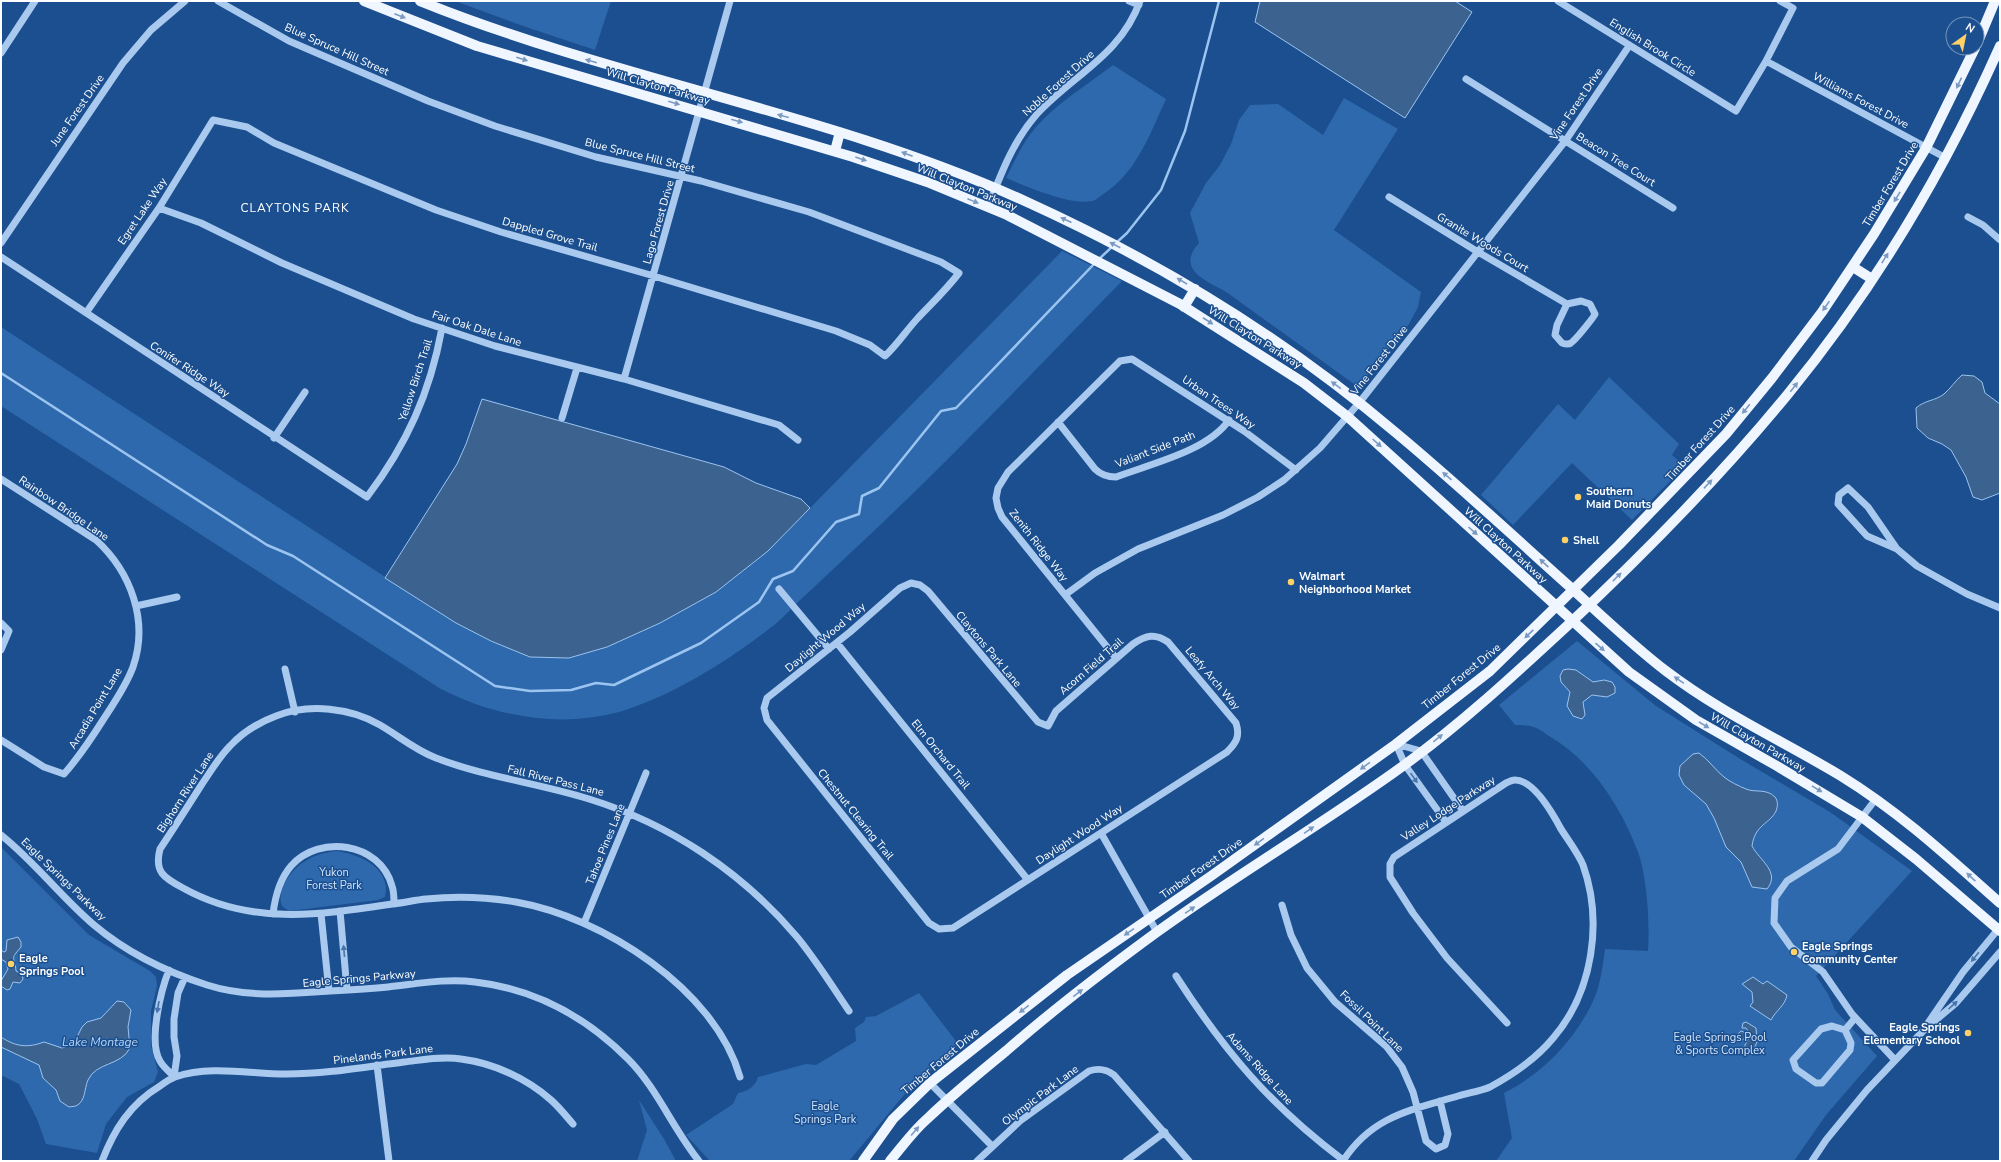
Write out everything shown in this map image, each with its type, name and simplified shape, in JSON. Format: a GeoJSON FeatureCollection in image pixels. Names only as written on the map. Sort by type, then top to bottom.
{"type":"FeatureCollection","features":[{"type":"Feature","properties":{"kind":"main road","name":"Will Clayton Parkway"},"geometry":{"type":"LineString","coordinates":[[364,1],[378,4],[477,46],[836,151],[927,182],[1007,215],[1184,307],[1304,383],[1348,417],[1571,621],[1629,672],[1696,720],[1862,817],[1916,859],[1999,929]]}},
{"type":"Feature","properties":{"kind":"main road","name":"Will Clayton Parkway"},"geometry":{"type":"LineString","coordinates":[[420,1],[466,20],[552,49],[840,132],[936,165],[995,188],[1101,237],[1195,289],[1290,351],[1359,403],[1456,484],[1647,656],[1694,690],[1751,726],[1845,779],[1921,832],[2000,904]]}},
{"type":"Feature","properties":{"kind":"main road"},"geometry":{"type":"LineString","coordinates":[[1985,25],[1995,1]]}},
{"type":"Feature","properties":{"kind":"main road"},"geometry":{"type":"LineString","coordinates":[[890,1161],[924,1122],[947,1100],[1033,1027],[1157,932],[1405,765],[1505,684],[1571,621],[1590,605],[1680,515],[1742,448],[1790,392],[1839,328],[1872,279],[1946,158],[2000,46]]}},
{"type":"Feature","properties":{"kind":"main road"},"geometry":{"type":"LineString","coordinates":[[548,67],[552,49]]}},
{"type":"Feature","properties":{"kind":"main road","name":"Timber Forest Drive"},"geometry":{"type":"LineString","coordinates":[[863,1161],[893,1119],[930,1083],[1067,975],[1396,744],[1490,671],[1557,607],[1726,434],[1772,378],[1853,267],[1926,148],[1971,56]]}},
{"type":"Feature","properties":{"kind":"main road"},"geometry":{"type":"LineString","coordinates":[[836,151],[840,132]]}},
{"type":"Feature","properties":{"kind":"main road"},"geometry":{"type":"LineString","coordinates":[[1853,267],[1872,279]]}},
{"type":"Feature","properties":{"kind":"main road"},"geometry":{"type":"LineString","coordinates":[[1184,307],[1195,289]]}},
{"type":"Feature","properties":{"kind":"street"},"geometry":{"type":"LineString","coordinates":[[1,53],[35,1]]}},
{"type":"Feature","properties":{"kind":"street","name":"June Forest Drive"},"geometry":{"type":"LineString","coordinates":[[1,243],[123,63],[151,30],[185,1]]}},
{"type":"Feature","properties":{"kind":"street","name":"Blue Spruce Hill Street"},"geometry":{"type":"LineString","coordinates":[[218,1],[288,41],[428,101],[495,126],[596,157],[682,177],[809,212],[941,262],[959,273],[946,291],[917,319],[897,345],[885,356]]}},
{"type":"Feature","properties":{"kind":"street","name":"Lago Forest Drive"},"geometry":{"type":"LineString","coordinates":[[624,379],[682,177],[699,110],[730,1]]}},
{"type":"Feature","properties":{"kind":"street"},"geometry":{"type":"LineString","coordinates":[[1129,1],[1140,3]]}},
{"type":"Feature","properties":{"kind":"street","name":"English Brook Circle"},"geometry":{"type":"LineString","coordinates":[[1558,1],[1736,111],[1766,62]]}},
{"type":"Feature","properties":{"kind":"street"},"geometry":{"type":"LineString","coordinates":[[1766,62],[1794,8],[1780,1]]}},
{"type":"Feature","properties":{"kind":"street","name":"Noble Forest Drive"},"geometry":{"type":"LineString","coordinates":[[988,207],[1012,149],[1028,125],[1056,97],[1103,57],[1122,34],[1140,3]]}},
{"type":"Feature","properties":{"kind":"street","name":"Vine Forest Drive"},"geometry":{"type":"LineString","coordinates":[[1065,595],[1095,572],[1113,562],[1166,536],[1223,515],[1258,497],[1296,470],[1320,448],[1348,417],[1566,140],[1629,46]]}},
{"type":"Feature","properties":{"kind":"street","name":"Williams Forest Drive"},"geometry":{"type":"LineString","coordinates":[[1766,62],[1946,158]]}},
{"type":"Feature","properties":{"kind":"street","name":"Beacon Tree Court"},"geometry":{"type":"LineString","coordinates":[[1466,79],[1673,208]]}},
{"type":"Feature","properties":{"kind":"street","name":"Egret Lake Way"},"geometry":{"type":"LineString","coordinates":[[86,313],[159,208],[213,120]]}},
{"type":"Feature","properties":{"kind":"street","name":"Dappled Grove Trail"},"geometry":{"type":"LineString","coordinates":[[213,120],[247,127],[260,136],[287,149],[432,209],[501,232],[836,331],[870,345],[885,356]]}},
{"type":"Feature","properties":{"kind":"street","name":"Granite Woods Court"},"geometry":{"type":"LineString","coordinates":[[1389,197],[1478,252],[1567,304]]}},
{"type":"Feature","properties":{"kind":"street","name":"Fair Oak Dale Lane"},"geometry":{"type":"LineString","coordinates":[[159,208],[202,223],[256,251],[405,316],[495,346],[624,379],[779,425],[798,440]]}},
{"type":"Feature","properties":{"kind":"street"},"geometry":{"type":"LineString","coordinates":[[1968,217],[1983,225],[2000,240]]}},
{"type":"Feature","properties":{"kind":"street","name":"Conifer Ridge Way"},"geometry":{"type":"LineString","coordinates":[[1,257],[274,438],[367,497]]}},
{"type":"Feature","properties":{"kind":"street"},"geometry":{"type":"LineString","coordinates":[[1586,302],[1594,309],[1595,314],[1594,318],[1580,332],[1573,343],[1568,344],[1562,343],[1555,335],[1557,325],[1567,304],[1586,302]]}},
{"type":"Feature","properties":{"kind":"street","name":"Yellow Birch Trail"},"geometry":{"type":"LineString","coordinates":[[367,497],[391,463],[418,414],[442,328]]}},
{"type":"Feature","properties":{"kind":"street","name":"Urban Trees Way"},"geometry":{"type":"LineString","coordinates":[[1126,359],[1139,362],[1229,420],[1296,470]]}},
{"type":"Feature","properties":{"kind":"street","name":"Zenith Ridge Way"},"geometry":{"type":"LineString","coordinates":[[1116,658],[1008,526],[998,508],[996,498],[998,488],[1008,472],[1115,366],[1126,359]]}},
{"type":"Feature","properties":{"kind":"street"},"geometry":{"type":"LineString","coordinates":[[562,418],[577,368]]}},
{"type":"Feature","properties":{"kind":"street"},"geometry":{"type":"LineString","coordinates":[[274,438],[305,392]]}},
{"type":"Feature","properties":{"kind":"street","name":"Valiant Side Path"},"geometry":{"type":"LineString","coordinates":[[1058,422],[1095,469],[1104,475],[1116,477],[1178,454],[1210,439],[1222,430],[1229,420]]}},
{"type":"Feature","properties":{"kind":"street","name":"Rainbow Bridge Lane"},"geometry":{"type":"LineString","coordinates":[[1,479],[96,540],[113,558]]}},
{"type":"Feature","properties":{"kind":"street"},"geometry":{"type":"LineString","coordinates":[[1897,549],[1866,536],[1838,504],[1839,495],[1848,488],[1863,502],[1897,549],[1917,566],[1967,594],[2000,608]]}},
{"type":"Feature","properties":{"kind":"street","name":"Arcadia Point Lane"},"geometry":{"type":"LineString","coordinates":[[1,740],[44,767],[64,774],[77,760],[125,684],[133,666],[139,623],[136,606],[127,581],[113,558]]}},
{"type":"Feature","properties":{"kind":"street","name":"Daylight Wood Way"},"geometry":{"type":"LineString","coordinates":[[767,720],[764,708],[768,698],[837,643],[903,585],[915,583]]}},
{"type":"Feature","properties":{"kind":"street","name":"Claytons Park Lane"},"geometry":{"type":"LineString","coordinates":[[915,583],[928,591],[1034,719],[1048,726]]}},
{"type":"Feature","properties":{"kind":"street"},"geometry":{"type":"LineString","coordinates":[[779,589],[829,649]]}},
{"type":"Feature","properties":{"kind":"street"},"geometry":{"type":"LineString","coordinates":[[136,606],[177,596]]}},
{"type":"Feature","properties":{"kind":"street"},"geometry":{"type":"LineString","coordinates":[[1,623],[9,631],[1,650]]}},
{"type":"Feature","properties":{"kind":"street","name":"Acorn Field Trail"},"geometry":{"type":"LineString","coordinates":[[1048,726],[1056,711],[1116,658],[1144,637],[1157,636]]}},
{"type":"Feature","properties":{"kind":"street","name":"Leafy Arch Way"},"geometry":{"type":"LineString","coordinates":[[1157,636],[1168,642],[1236,723],[1239,732],[1236,742]]}},
{"type":"Feature","properties":{"kind":"street","name":"Elm Orchard Trail"},"geometry":{"type":"LineString","coordinates":[[837,643],[1028,880]]}},
{"type":"Feature","properties":{"kind":"street"},"geometry":{"type":"LineString","coordinates":[[285,669],[295,712]]}},
{"type":"Feature","properties":{"kind":"street","name":"Fall River Pass Lane"},"geometry":{"type":"LineString","coordinates":[[244,734],[278,715],[312,710],[348,712],[380,725],[432,757],[463,768],[565,792],[629,813],[675,836],[698,850],[729,872],[763,901],[798,938],[849,1011]]}},
{"type":"Feature","properties":{"kind":"street","name":"Chestnut Clearing Trail"},"geometry":{"type":"LineString","coordinates":[[767,720],[929,923]]}},
{"type":"Feature","properties":{"kind":"street","name":"Bighorn River Lane"},"geometry":{"type":"LineString","coordinates":[[244,734],[230,746],[218,761],[160,849],[157,861],[159,869],[171,882],[206,899],[247,912],[273,914]]}},
{"type":"Feature","properties":{"kind":"street","name":"Daylight Wood Way"},"geometry":{"type":"LineString","coordinates":[[929,923],[939,929],[953,928],[1227,752],[1236,742]]}},
{"type":"Feature","properties":{"kind":"street"},"geometry":{"type":"LineString","coordinates":[[1396,744],[1421,751],[1463,810]]}},
{"type":"Feature","properties":{"kind":"street"},"geometry":{"type":"LineString","coordinates":[[1396,744],[1405,765],[1446,822]]}},
{"type":"Feature","properties":{"kind":"street","name":"Tahoe Pines Lane"},"geometry":{"type":"LineString","coordinates":[[584,923],[646,773]]}},
{"type":"Feature","properties":{"kind":"street","name":"Valley Lodge Parkway"},"geometry":{"type":"LineString","coordinates":[[1343,1161],[1365,1134],[1381,1122],[1417,1107],[1440,1102],[1489,1087],[1531,1060],[1564,1025],[1585,982],[1594,937],[1593,906],[1583,864],[1551,811],[1527,784],[1515,780],[1506,783],[1463,810],[1394,857],[1390,864],[1390,877],[1413,913],[1447,958],[1507,1023]]}},
{"type":"Feature","properties":{"kind":"street"},"geometry":{"type":"LineString","coordinates":[[1875,800],[1838,849],[1788,881],[1775,898],[1774,923],[1791,947],[1823,972],[1855,1018],[1895,1060]]}},
{"type":"Feature","properties":{"kind":"street"},"geometry":{"type":"LineString","coordinates":[[1101,833],[1157,932]]}},
{"type":"Feature","properties":{"kind":"street","name":"Eagle Springs Parkway"},"geometry":{"type":"LineString","coordinates":[[1,836],[28,858],[94,925],[128,949],[169,970],[206,985],[245,993],[301,994],[418,983],[474,982],[532,995],[557,1005],[596,1030],[629,1060],[645,1079],[683,1140],[699,1160]]}},
{"type":"Feature","properties":{"kind":"street"},"geometry":{"type":"LineString","coordinates":[[394,904],[392,885],[377,862],[355,849],[335,845],[320,848],[299,859],[291,866],[279,884],[273,914],[322,914],[340,911],[394,904],[426,899],[474,898],[516,902],[584,923],[630,947],[676,982],[693,999],[725,1040],[735,1057],[740,1077]]}},
{"type":"Feature","properties":{"kind":"street","name":"Fossil Point Lane"},"geometry":{"type":"LineString","coordinates":[[1282,905],[1291,935],[1307,968],[1336,1002],[1386,1046],[1394,1056],[1409,1080],[1426,1141],[1436,1149],[1445,1145],[1448,1134],[1440,1102]]}},
{"type":"Feature","properties":{"kind":"street"},"geometry":{"type":"LineString","coordinates":[[340,911],[348,990]]}},
{"type":"Feature","properties":{"kind":"street"},"geometry":{"type":"LineString","coordinates":[[322,914],[329,991]]}},
{"type":"Feature","properties":{"kind":"street"},"geometry":{"type":"LineString","coordinates":[[1924,1030],[1959,977],[1999,929]]}},
{"type":"Feature","properties":{"kind":"street"},"geometry":{"type":"LineString","coordinates":[[1812,1161],[1826,1140],[1895,1060],[1924,1030],[1956,1003],[2000,952]]}},
{"type":"Feature","properties":{"kind":"street"},"geometry":{"type":"LineString","coordinates":[[169,970],[162,986],[156,1017],[156,1038],[160,1061],[174,1077]]}},
{"type":"Feature","properties":{"kind":"street","name":"Adams Ridge Lane"},"geometry":{"type":"LineString","coordinates":[[1176,976],[1199,1012],[1227,1050],[1260,1088],[1298,1124],[1343,1161]]}},
{"type":"Feature","properties":{"kind":"street"},"geometry":{"type":"LineString","coordinates":[[102,1161],[111,1138],[123,1119],[138,1102],[174,1077],[177,1056],[174,1037],[174,1019],[178,993],[185,977]]}},
{"type":"Feature","properties":{"kind":"street"},"geometry":{"type":"LineString","coordinates":[[1845,1030],[1855,1018]]}},
{"type":"Feature","properties":{"kind":"street"},"geometry":{"type":"LineString","coordinates":[[1832,1026],[1845,1030],[1851,1043],[1850,1050],[1822,1083],[1816,1083],[1796,1069],[1793,1060],[1821,1029],[1832,1026]]}},
{"type":"Feature","properties":{"kind":"street","name":"Pinelands Park Lane"},"geometry":{"type":"LineString","coordinates":[[174,1077],[195,1073],[223,1071],[286,1074],[324,1072],[436,1058],[460,1059],[484,1064],[505,1071],[530,1084],[551,1100],[573,1124]]}},
{"type":"Feature","properties":{"kind":"street"},"geometry":{"type":"LineString","coordinates":[[377,1065],[389,1161]]}},
{"type":"Feature","properties":{"kind":"street","name":"Olympic Park Lane"},"geometry":{"type":"LineString","coordinates":[[977,1161],[1020,1121],[1089,1071],[1102,1069],[1114,1075],[1164,1132]]}},
{"type":"Feature","properties":{"kind":"street"},"geometry":{"type":"LineString","coordinates":[[930,1083],[992,1146]]}},
{"type":"Feature","properties":{"kind":"street"},"geometry":{"type":"LineString","coordinates":[[1126,1161],[1164,1132],[1189,1161]]}},
{"type":"Feature","properties":{"kind":"green space"},"geometry":{"type":"Polygon","coordinates":[[[455,1],[611,1],[595,50],[455,1]]]}},
{"type":"Feature","properties":{"kind":"green space"},"geometry":{"type":"Polygon","coordinates":[[[1113,65],[1166,99],[1141,152],[1124,176],[1096,200],[1083,202],[1061,198],[1006,178],[1027,139],[1036,127],[1053,110],[1113,65]]]}},
{"type":"Feature","properties":{"kind":"green space"},"geometry":{"type":"Polygon","coordinates":[[[1344,98],[1398,129],[1334,230],[1421,292],[1418,307],[1409,324],[1362,382],[1354,384],[1233,297],[1206,281],[1195,271],[1191,265],[1190,259],[1193,251],[1199,243],[1190,213],[1206,183],[1220,165],[1231,144],[1239,120],[1250,105],[1278,104],[1323,135],[1344,98]]]}},
{"type":"Feature","properties":{"kind":"green space"},"geometry":{"type":"Polygon","coordinates":[[[1062,251],[1122,281],[893,513],[774,626],[732,656],[677,689],[638,706],[596,717],[551,719],[528,717],[484,707],[441,689],[1,406],[1,327],[456,623],[491,641],[530,657],[569,658],[607,647],[660,623],[716,592],[768,551],[1062,251]]]}},
{"type":"Feature","properties":{"kind":"green space"},"geometry":{"type":"Polygon","coordinates":[[[1609,377],[1679,444],[1672,455],[1685,466],[1632,520],[1572,463],[1513,525],[1481,495],[1558,404],[1575,420],[1609,377]]]}},
{"type":"Feature","properties":{"kind":"green space","name":"Eagle Springs Pool & Sports Complex"},"geometry":{"type":"Polygon","coordinates":[[[1577,641],[1656,706],[1742,760],[1830,812],[1912,871],[1816,976],[1828,994],[1835,1010],[1877,1056],[1826,1115],[1794,1161],[1496,1161],[1512,1138],[1504,1093],[1533,1075],[1559,1052],[1570,1039],[1589,1009],[1596,994],[1601,978],[1605,949],[1648,951],[1649,928],[1644,874],[1638,852],[1623,818],[1603,786],[1578,758],[1564,746],[1537,728],[1527,725],[1515,725],[1499,705],[1577,641]]]}},
{"type":"Feature","properties":{"kind":"green space"},"geometry":{"type":"Polygon","coordinates":[[[1,847],[89,935],[150,971],[156,977],[157,986],[151,1011],[151,1046],[158,1072],[154,1082],[127,1097],[106,1124],[97,1153],[46,1144],[37,1119],[19,1084],[1,1075],[1,847]]]}},
{"type":"Feature","properties":{"kind":"green space","name":"Yukon Forest Park"},"geometry":{"type":"Polygon","coordinates":[[[336,851],[354,855],[372,864],[379,870],[384,878],[386,887],[385,897],[378,900],[289,911],[282,906],[281,898],[284,885],[288,877],[299,865],[312,857],[336,851]]]}},
{"type":"Feature","properties":{"kind":"green space","name":"Eagle Springs Park"},"geometry":{"type":"Polygon","coordinates":[[[919,993],[959,1045],[903,1096],[849,1161],[710,1161],[686,1135],[733,1104],[738,1093],[751,1088],[758,1077],[806,1064],[816,1065],[856,1041],[855,1028],[864,1022],[866,1017],[876,1016],[919,993]]]}},
{"type":"Feature","properties":{"kind":"green space"},"geometry":{"type":"Polygon","coordinates":[[[639,1100],[676,1161],[637,1161],[647,1130],[639,1100]]]}},
{"type":"Feature","properties":{"kind":"water"},"geometry":{"type":"Polygon","coordinates":[[[1260,1],[1455,1],[1472,12],[1405,118],[1255,22],[1260,1]]]}},
{"type":"Feature","properties":{"kind":"water"},"geometry":{"type":"Polygon","coordinates":[[[1962,375],[1974,376],[1982,382],[1985,393],[2000,404],[2000,493],[1982,500],[1973,497],[1966,477],[1951,450],[1928,438],[1917,428],[1916,408],[1923,403],[1944,394],[1962,375]]]}},
{"type":"Feature","properties":{"kind":"water"},"geometry":{"type":"Polygon","coordinates":[[[482,399],[724,467],[756,483],[801,499],[810,508],[768,551],[716,592],[660,623],[607,647],[569,658],[530,657],[491,641],[456,623],[385,578],[457,464],[466,444],[482,399]]]}},
{"type":"Feature","properties":{"kind":"water"},"geometry":{"type":"Polygon","coordinates":[[[1563,670],[1576,670],[1593,682],[1604,680],[1612,682],[1615,687],[1615,693],[1607,697],[1592,695],[1583,702],[1585,715],[1582,719],[1573,716],[1567,706],[1570,692],[1561,682],[1560,676],[1563,670]]]}},
{"type":"Feature","properties":{"kind":"water"},"geometry":{"type":"Polygon","coordinates":[[[1699,753],[1726,779],[1749,790],[1772,794],[1776,799],[1776,811],[1756,833],[1752,846],[1767,866],[1772,877],[1771,883],[1767,889],[1752,887],[1741,862],[1726,847],[1714,818],[1706,804],[1684,785],[1679,775],[1680,766],[1693,754],[1699,753]]]}},
{"type":"Feature","properties":{"kind":"water","name":"Eagle Springs Pool"},"geometry":{"type":"Polygon","coordinates":[[[18,937],[21,942],[21,947],[15,954],[14,958],[16,971],[22,974],[23,979],[20,983],[13,982],[10,989],[7,990],[1,986],[1,981],[8,969],[6,962],[1,959],[1,950],[4,952],[6,951],[7,940],[18,937]]]}},
{"type":"Feature","properties":{"kind":"water"},"geometry":{"type":"Polygon","coordinates":[[[1753,977],[1763,984],[1767,981],[1787,995],[1786,999],[1771,1020],[1750,1006],[1753,1002],[1752,992],[1742,984],[1753,977]]]}},
{"type":"Feature","properties":{"kind":"water","name":"Lake Montage"},"geometry":{"type":"Polygon","coordinates":[[[117,1001],[124,1002],[131,1010],[128,1027],[130,1048],[121,1058],[102,1067],[92,1074],[88,1080],[82,1101],[76,1106],[69,1107],[60,1101],[56,1090],[43,1078],[39,1065],[1,1047],[1,1037],[22,1046],[44,1042],[62,1048],[68,1046],[75,1041],[82,1027],[87,1022],[101,1018],[117,1001]]]}},
{"type":"Feature","properties":{"kind":"water"},"geometry":{"type":"Polygon","coordinates":[[[1746,1022],[1756,1028],[1757,1042],[1754,1049],[1749,1051],[1745,1049],[1745,1045],[1749,1038],[1747,1037],[1742,1040],[1738,1034],[1741,1031],[1746,1033],[1748,1031],[1746,1028],[1742,1028],[1743,1023],[1746,1022]]]}},
{"type":"Feature","properties":{"kind":"waterway"},"geometry":{"type":"LineString","coordinates":[[1116,243],[1127,233],[1161,190],[1185,131],[1219,1]]}},
{"type":"Feature","properties":{"kind":"waterway"},"geometry":{"type":"LineString","coordinates":[[1099,259],[1113,246]]}},
{"type":"Feature","properties":{"kind":"waterway"},"geometry":{"type":"LineString","coordinates":[[1,373],[267,545],[293,556],[495,686],[530,691],[571,690],[596,683],[614,685],[701,643],[759,602],[773,579],[793,571],[836,522],[859,514],[862,496],[879,488],[941,411],[956,408],[1095,263]]}},
{"type":"Feature","properties":{"kind":"place","name":"Southern Maid Donuts"},"geometry":{"type":"Point","coordinates":[1578,497]}},
{"type":"Feature","properties":{"kind":"place","name":"Shell"},"geometry":{"type":"Point","coordinates":[1565,540]}},
{"type":"Feature","properties":{"kind":"place","name":"Walmart Neighborhood Market"},"geometry":{"type":"Point","coordinates":[1291,582]}},
{"type":"Feature","properties":{"kind":"place","name":"Eagle Springs Community Center"},"geometry":{"type":"Point","coordinates":[1794,952]}},
{"type":"Feature","properties":{"kind":"place","name":"Eagle Springs Pool"},"geometry":{"type":"Point","coordinates":[11,964]}},
{"type":"Feature","properties":{"kind":"place","name":"Eagle Springs Elementary School"},"geometry":{"type":"Point","coordinates":[1968,1033]}},
{"type":"Feature","properties":{"kind":"district","name":"CLAYTONS PARK"},"geometry":{"type":"Point","coordinates":[295,208]}}]}
